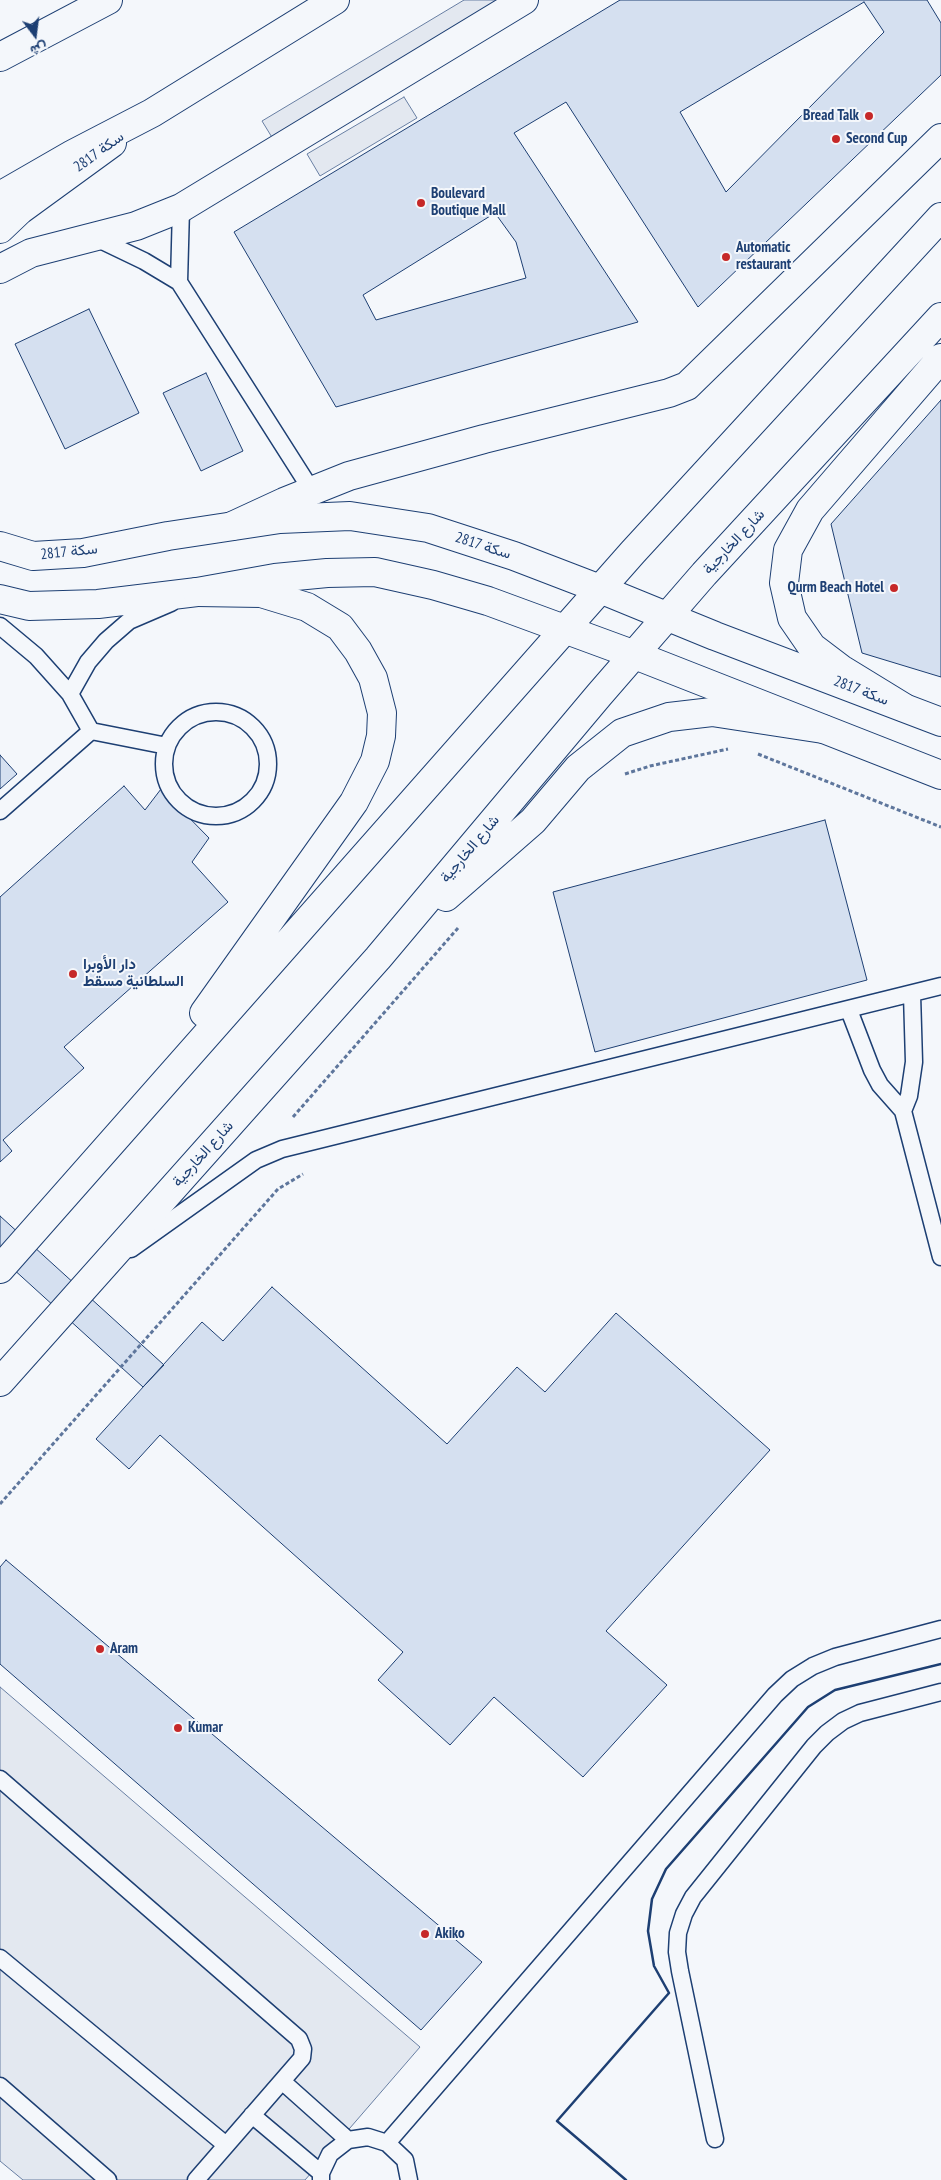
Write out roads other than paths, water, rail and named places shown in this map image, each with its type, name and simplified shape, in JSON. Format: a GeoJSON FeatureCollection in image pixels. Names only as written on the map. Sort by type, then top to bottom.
{"type":"FeatureCollection","features":[{"type":"Feature","properties":{"kind":"main road"},"geometry":{"type":"LineString","coordinates":[[0,57],[108,0]]}},
{"type":"Feature","properties":{"kind":"main road"},"geometry":{"type":"LineString","coordinates":[[0,196],[73,154],[152,113],[335,0]]}},
{"type":"Feature","properties":{"kind":"main road"},"geometry":{"type":"LineString","coordinates":[[0,269],[31,253],[136,226],[181,208],[524,0]]}},
{"type":"Feature","properties":{"kind":"main road","name":"سكة 2817"},"geometry":{"type":"LineString","coordinates":[[0,229],[20,210],[152,113]]}},
{"type":"Feature","properties":{"kind":"main road"},"geometry":{"type":"LineString","coordinates":[[232,526],[349,476],[484,439],[669,393],[687,386],[941,138]]}},
{"type":"Feature","properties":{"kind":"main road"},"geometry":{"type":"LineString","coordinates":[[0,1269],[600,589],[941,217]]}},
{"type":"Feature","properties":{"kind":"main road","name":"شارع الخارجية"},"geometry":{"type":"LineString","coordinates":[[0,1382],[378,958],[704,574],[941,317]]}},
{"type":"Feature","properties":{"kind":"main road"},"geometry":{"type":"LineString","coordinates":[[903,707],[841,668],[812,647],[792,618],[784,583],[788,550],[810,510],[941,358]]}},
{"type":"Feature","properties":{"kind":"main road","name":"سكة 2817"},"geometry":{"type":"LineString","coordinates":[[0,546],[33,556],[83,553],[168,536],[280,519],[350,516],[428,528],[514,556],[941,722]]}},
{"type":"Feature","properties":{"kind":"main road"},"geometry":{"type":"LineString","coordinates":[[0,599],[29,606],[98,604],[197,592],[275,578],[327,573],[375,572],[433,585],[488,601],[635,655],[941,774]]}},
{"type":"Feature","properties":{"kind":"main road"},"geometry":{"type":"LineString","coordinates":[[121,1131],[354,802],[375,762],[381,736],[382,713],[373,678],[358,651],[340,627],[307,607],[261,594],[197,592]]}},
{"type":"Feature","properties":{"kind":"main road"},"geometry":{"type":"LineString","coordinates":[[378,958],[533,821],[578,768],[622,733],[670,717],[712,712],[823,729]]}},
{"type":"Feature","properties":{"kind":"lane"},"geometry":{"type":"LineString","coordinates":[[179,282],[181,208]]}},
{"type":"Feature","properties":{"kind":"lane"},"geometry":{"type":"LineString","coordinates":[[94,237],[144,261],[179,282],[230,352],[312,491]]}},
{"type":"Feature","properties":{"kind":"lane"},"geometry":{"type":"LineString","coordinates":[[70,694],[88,662],[106,641],[129,621],[197,592]]}},
{"type":"Feature","properties":{"kind":"lane"},"geometry":{"type":"LineString","coordinates":[[0,626],[36,656],[70,694],[91,731],[167,746]]}},
{"type":"Feature","properties":{"kind":"lane"},"geometry":{"type":"LineString","coordinates":[[217,712],[232,714],[247,722],[258,734],[266,749],[267,777],[258,795],[245,807],[226,815],[198,813],[182,803],[170,788],[164,770],[167,746],[174,734],[184,723],[200,715],[217,712]]}},
{"type":"Feature","properties":{"kind":"lane"},"geometry":{"type":"LineString","coordinates":[[0,811],[91,731]]}},
{"type":"Feature","properties":{"kind":"lane"},"geometry":{"type":"LineString","coordinates":[[99,1271],[256,1160],[282,1148],[941,986]]}},
{"type":"Feature","properties":{"kind":"lane"},"geometry":{"type":"LineString","coordinates":[[903,1111],[909,1096],[914,1062],[912,994]]}},
{"type":"Feature","properties":{"kind":"lane"},"geometry":{"type":"LineString","coordinates":[[849,1010],[876,1077],[891,1099],[903,1111],[936,1220],[941,1257]]}},
{"type":"Feature","properties":{"kind":"lane"},"geometry":{"type":"LineString","coordinates":[[387,2143],[774,1695],[792,1679],[827,1660],[941,1629]]}},
{"type":"Feature","properties":{"kind":"lane"},"geometry":{"type":"LineString","coordinates":[[715,2139],[680,1971],[678,1932],[684,1914],[693,1897],[814,1746],[827,1733],[843,1721],[860,1713],[941,1692]]}},
{"type":"Feature","properties":{"kind":"lane"},"geometry":{"type":"LineString","coordinates":[[0,1778],[299,2038],[304,2049],[302,2058],[196,2180]]}},
{"type":"Feature","properties":{"kind":"lane"},"geometry":{"type":"LineString","coordinates":[[0,1958],[226,2145]]}},
{"type":"Feature","properties":{"kind":"lane"},"geometry":{"type":"LineString","coordinates":[[283,2082],[348,2140]]}},
{"type":"Feature","properties":{"kind":"lane"},"geometry":{"type":"LineString","coordinates":[[0,2086],[108,2180]]}},
{"type":"Feature","properties":{"kind":"lane"},"geometry":{"type":"LineString","coordinates":[[252,2115],[321,2176],[330,2154],[348,2140],[368,2137],[387,2143],[405,2160],[409,2180]]}},
{"type":"Feature","properties":{"kind":"place","name":"Bread Talk"},"geometry":{"type":"Point","coordinates":[869,116]}},
{"type":"Feature","properties":{"kind":"place","name":"Second Cup"},"geometry":{"type":"Point","coordinates":[836,139]}},
{"type":"Feature","properties":{"kind":"place","name":"Boulevard Boutique Mall"},"geometry":{"type":"Point","coordinates":[421,203]}},
{"type":"Feature","properties":{"kind":"place","name":"Automatic restaurant"},"geometry":{"type":"Point","coordinates":[726,257]}},
{"type":"Feature","properties":{"kind":"place","name":"Qurm Beach Hotel"},"geometry":{"type":"Point","coordinates":[894,588]}},
{"type":"Feature","properties":{"kind":"place","name":"دار الأوبرا السلطانية مسقط"},"geometry":{"type":"Point","coordinates":[73,974]}},
{"type":"Feature","properties":{"kind":"place","name":"Aram"},"geometry":{"type":"Point","coordinates":[100,1649]}},
{"type":"Feature","properties":{"kind":"place","name":"Kumar"},"geometry":{"type":"Point","coordinates":[178,1728]}},
{"type":"Feature","properties":{"kind":"place","name":"Akiko"},"geometry":{"type":"Point","coordinates":[425,1934]}}]}
